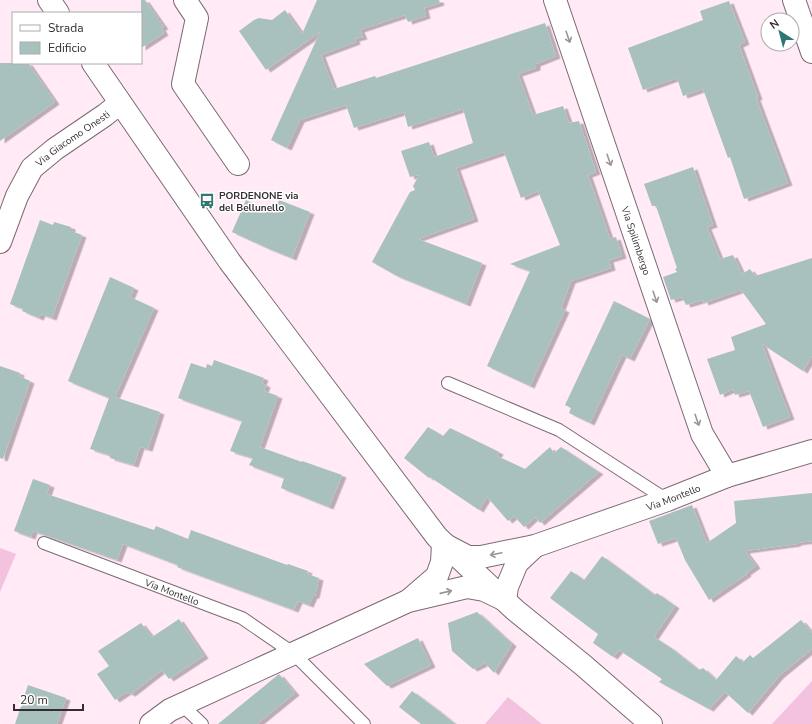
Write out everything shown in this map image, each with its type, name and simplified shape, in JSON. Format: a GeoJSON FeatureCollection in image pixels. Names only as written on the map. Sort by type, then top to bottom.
{"type":"FeatureCollection","features":[{"type":"Feature","properties":{"kind":"street"},"geometry":{"type":"LineString","coordinates":[[49,0],[57,12]]}},
{"type":"Feature","properties":{"kind":"street"},"geometry":{"type":"LineString","coordinates":[[185,0],[197,18],[183,84],[238,164]]}},
{"type":"Feature","properties":{"kind":"street","name":"Via Spilimbergo"},"geometry":{"type":"LineString","coordinates":[[555,0],[702,434],[727,476]]}},
{"type":"Feature","properties":{"kind":"street"},"geometry":{"type":"LineString","coordinates":[[794,0],[812,52]]}},
{"type":"Feature","properties":{"kind":"street"},"geometry":{"type":"LineString","coordinates":[[94,64],[235,268],[442,544],[505,600],[651,724]]}},
{"type":"Feature","properties":{"kind":"street","name":"Via Giacomo Onesti"},"geometry":{"type":"LineString","coordinates":[[0,242],[17,196],[32,168],[55,149],[120,103]]}},
{"type":"Feature","properties":{"kind":"street","name":"Via Montello"},"geometry":{"type":"LineString","coordinates":[[442,544],[468,557],[481,557],[535,546],[666,500],[727,476],[812,451]]}},
{"type":"Feature","properties":{"kind":"street"},"geometry":{"type":"LineString","coordinates":[[408,601],[437,576],[442,562],[442,544]]}},
{"type":"Feature","properties":{"kind":"street"},"geometry":{"type":"LineString","coordinates":[[505,600],[507,587],[517,563],[535,546]]}},
{"type":"Feature","properties":{"kind":"street"},"geometry":{"type":"LineString","coordinates":[[151,724],[170,710],[408,601],[467,587],[484,590],[505,600]]}},
{"type":"Feature","properties":{"kind":"lane"},"geometry":{"type":"LineString","coordinates":[[448,383],[559,430],[666,500]]}},
{"type":"Feature","properties":{"kind":"lane","name":"Via Montello"},"geometry":{"type":"LineString","coordinates":[[44,543],[242,618],[293,653],[364,724]]}},
{"type":"Feature","properties":{"kind":"lane"},"geometry":{"type":"LineString","coordinates":[[182,705],[202,724]]}},
{"type":"Feature","properties":{"kind":"shaded area"},"geometry":{"type":"Polygon","coordinates":[[[0,548],[16,554],[0,592],[0,548]]]}},
{"type":"Feature","properties":{"kind":"shaded area"},"geometry":{"type":"Polygon","coordinates":[[[812,681],[812,724],[772,724],[812,681]]]}},
{"type":"Feature","properties":{"kind":"shaded area"},"geometry":{"type":"Polygon","coordinates":[[[508,697],[542,724],[485,724],[508,697]]]}},
{"type":"Feature","properties":{"kind":"building"},"geometry":{"type":"Polygon","coordinates":[[[141,0],[145,0],[164,27],[161,28],[164,33],[142,47],[142,12],[141,0]]]}},
{"type":"Feature","properties":{"kind":"building"},"geometry":{"type":"Polygon","coordinates":[[[317,0],[439,0],[440,3],[424,8],[426,16],[408,22],[405,15],[360,30],[363,37],[355,39],[356,42],[321,55],[334,89],[375,76],[376,78],[545,23],[556,56],[536,64],[536,68],[518,74],[533,115],[563,106],[569,123],[579,121],[596,172],[588,175],[610,239],[616,237],[622,256],[609,260],[611,268],[571,281],[561,308],[565,310],[530,386],[487,366],[530,271],[510,264],[560,245],[538,191],[521,198],[504,152],[456,168],[474,219],[418,239],[482,263],[466,304],[397,276],[372,262],[410,192],[415,190],[413,186],[419,175],[410,177],[401,151],[429,142],[434,157],[473,143],[463,109],[408,127],[404,112],[354,128],[346,105],[300,120],[287,148],[271,140],[320,32],[266,70],[239,31],[254,20],[259,18],[272,20],[285,10],[302,34],[317,0]]]}},
{"type":"Feature","properties":{"kind":"building"},"geometry":{"type":"Polygon","coordinates":[[[729,1],[745,42],[739,45],[758,97],[756,98],[788,183],[744,199],[730,157],[728,158],[703,89],[683,96],[677,78],[643,90],[628,48],[703,20],[700,11],[729,1]]]}},
{"type":"Feature","properties":{"kind":"building"},"geometry":{"type":"Polygon","coordinates":[[[0,63],[29,64],[55,102],[0,141],[0,63]]]}},
{"type":"Feature","properties":{"kind":"building"},"geometry":{"type":"Polygon","coordinates":[[[693,167],[713,225],[707,227],[720,259],[733,255],[742,274],[750,269],[755,276],[812,258],[812,356],[803,371],[762,344],[790,417],[763,427],[749,391],[735,395],[733,389],[720,395],[707,359],[735,350],[731,337],[766,324],[741,290],[704,303],[703,300],[686,305],[682,297],[671,300],[663,277],[677,272],[675,269],[677,268],[656,206],[652,206],[644,184],[693,167]]]}},
{"type":"Feature","properties":{"kind":"building"},"geometry":{"type":"Polygon","coordinates":[[[246,200],[274,213],[279,200],[310,212],[292,258],[232,232],[246,200]]]}},
{"type":"Feature","properties":{"kind":"building"},"geometry":{"type":"Polygon","coordinates":[[[40,220],[53,225],[54,222],[71,227],[71,231],[82,235],[52,318],[41,314],[39,318],[10,304],[40,220]]]}},
{"type":"Feature","properties":{"kind":"building"},"geometry":{"type":"Polygon","coordinates":[[[110,277],[134,288],[130,297],[154,308],[115,397],[160,412],[148,449],[140,447],[134,465],[110,458],[110,455],[90,449],[109,398],[68,381],[110,277]]]}},
{"type":"Feature","properties":{"kind":"building"},"geometry":{"type":"Polygon","coordinates":[[[614,301],[650,319],[630,359],[622,355],[590,423],[569,413],[571,408],[565,405],[614,301]]]}},
{"type":"Feature","properties":{"kind":"building"},"geometry":{"type":"Polygon","coordinates":[[[214,360],[264,378],[262,383],[266,385],[264,391],[278,396],[260,447],[342,475],[329,507],[281,488],[284,478],[249,465],[253,458],[230,451],[242,421],[178,398],[191,363],[206,368],[207,364],[212,366],[214,360]]]}},
{"type":"Feature","properties":{"kind":"building"},"geometry":{"type":"Polygon","coordinates":[[[0,366],[20,373],[19,376],[30,381],[3,459],[0,458],[0,366]]]}},
{"type":"Feature","properties":{"kind":"building"},"geometry":{"type":"Polygon","coordinates":[[[428,427],[443,436],[450,428],[499,452],[497,456],[525,469],[550,447],[554,453],[561,447],[599,472],[540,523],[535,517],[524,527],[514,516],[508,521],[487,497],[479,510],[430,477],[429,478],[404,458],[428,427]]]}},
{"type":"Feature","properties":{"kind":"building"},"geometry":{"type":"Polygon","coordinates":[[[33,479],[50,485],[47,494],[154,530],[156,526],[188,539],[191,530],[287,565],[288,564],[308,571],[307,574],[319,578],[315,596],[313,596],[309,605],[298,601],[294,610],[177,567],[178,565],[123,544],[117,560],[33,531],[31,537],[14,531],[33,479]]]}},
{"type":"Feature","properties":{"kind":"building"},"geometry":{"type":"Polygon","coordinates":[[[812,493],[812,541],[745,551],[756,566],[746,573],[747,574],[709,600],[685,560],[676,538],[658,544],[649,521],[692,505],[707,543],[736,523],[734,501],[812,493]]]}},
{"type":"Feature","properties":{"kind":"building"},"geometry":{"type":"Polygon","coordinates":[[[602,556],[655,595],[657,593],[675,606],[654,637],[699,670],[703,668],[716,680],[736,656],[743,662],[750,655],[753,658],[801,620],[812,633],[812,649],[779,676],[748,713],[725,692],[709,709],[659,682],[662,679],[619,650],[613,657],[593,643],[598,634],[550,598],[571,571],[584,580],[602,556]]]}},
{"type":"Feature","properties":{"kind":"building"},"geometry":{"type":"Polygon","coordinates":[[[477,612],[512,644],[494,673],[485,663],[473,669],[452,651],[448,623],[477,612]]]}},
{"type":"Feature","properties":{"kind":"building"},"geometry":{"type":"Polygon","coordinates":[[[179,619],[204,656],[169,679],[162,670],[131,694],[127,692],[115,700],[97,674],[109,666],[98,651],[141,623],[152,637],[179,619]]]}},
{"type":"Feature","properties":{"kind":"building"},"geometry":{"type":"Polygon","coordinates":[[[418,638],[431,665],[387,686],[364,664],[418,638]]]}},
{"type":"Feature","properties":{"kind":"building"},"geometry":{"type":"Polygon","coordinates":[[[279,674],[295,693],[257,724],[218,724],[279,674]]]}},
{"type":"Feature","properties":{"kind":"building"},"geometry":{"type":"Polygon","coordinates":[[[28,685],[66,698],[57,724],[15,724],[28,685]]]}},
{"type":"Feature","properties":{"kind":"building"},"geometry":{"type":"Polygon","coordinates":[[[412,691],[455,724],[421,724],[399,707],[412,691]]]}},
{"type":"Feature","properties":{"kind":"place","name":"PORDENONE via del Bellunello"},"geometry":{"type":"Point","coordinates":[207,201]}}]}
